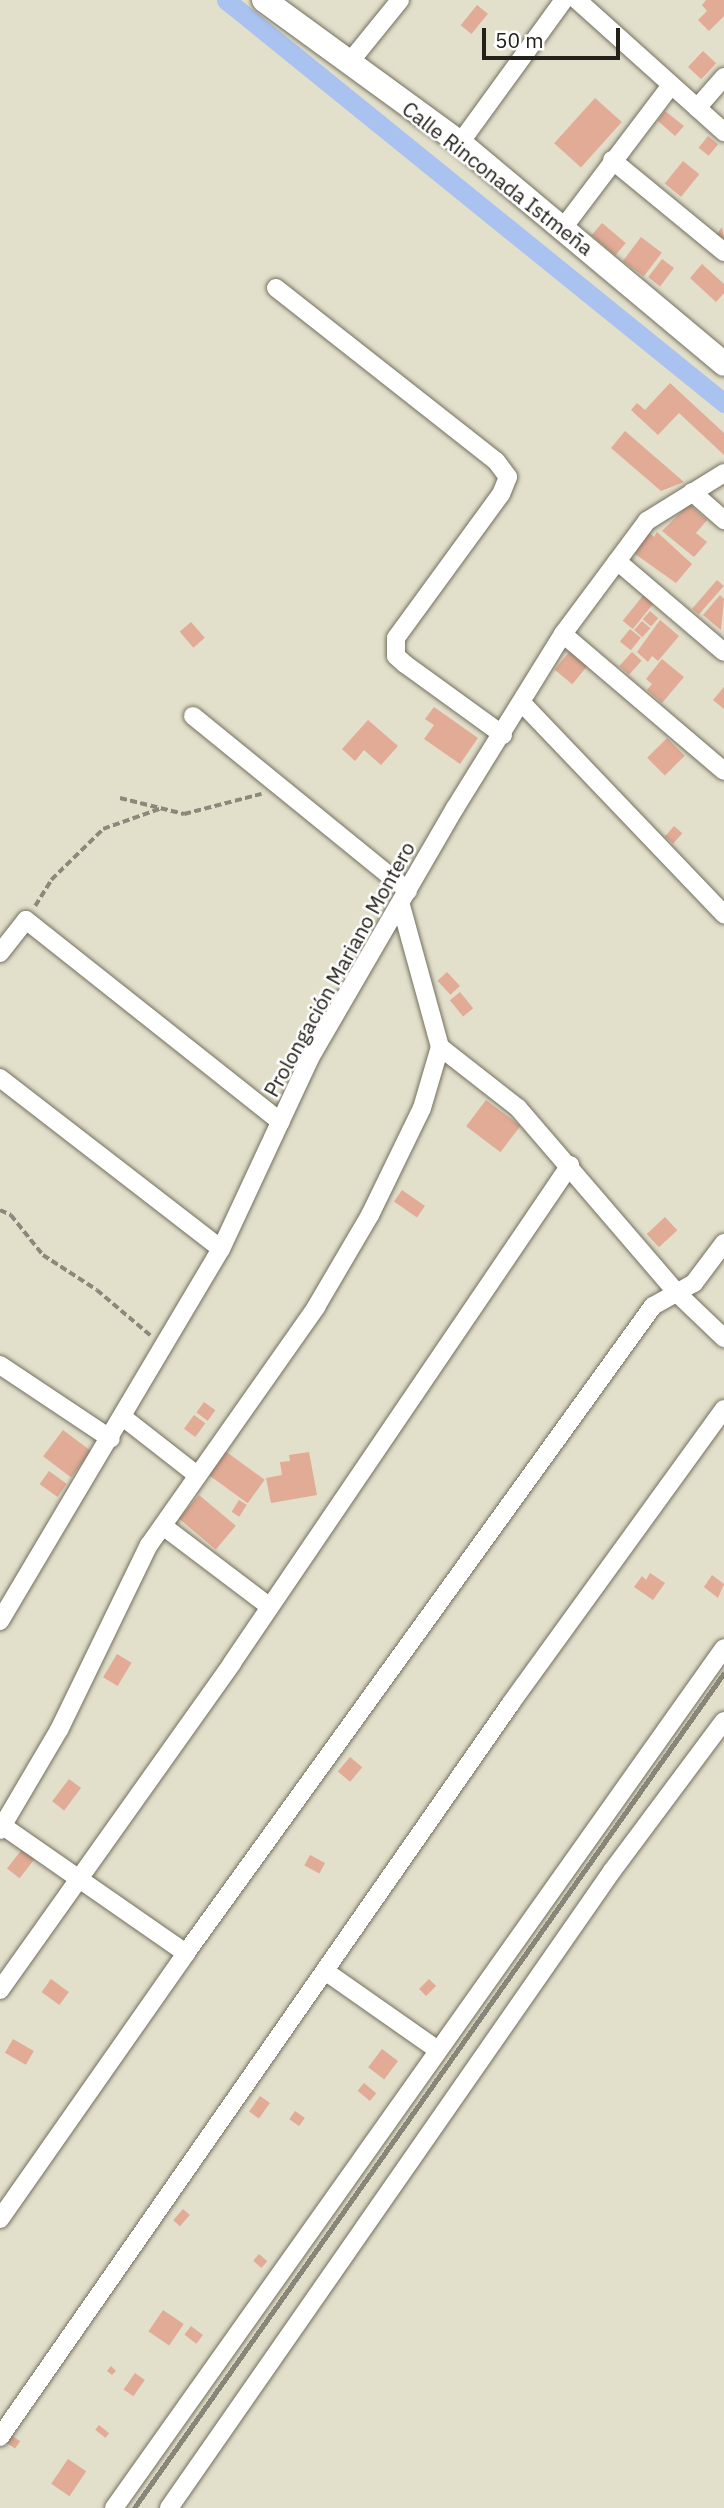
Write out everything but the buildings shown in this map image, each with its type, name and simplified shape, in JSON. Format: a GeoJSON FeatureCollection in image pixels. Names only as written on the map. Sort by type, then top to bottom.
{"type":"FeatureCollection","features":[{"type":"Feature","properties":{"kind":"street","name":"Calle Rinconada Istmeña"},"geometry":{"type":"LineString","coordinates":[[264,0],[460,143],[724,364]]}},
{"type":"Feature","properties":{"kind":"street"},"geometry":{"type":"LineString","coordinates":[[349,63],[400,0]]}},
{"type":"Feature","properties":{"kind":"street"},"geometry":{"type":"LineString","coordinates":[[460,143],[564,0]]}},
{"type":"Feature","properties":{"kind":"street"},"geometry":{"type":"LineString","coordinates":[[577,0],[724,132]]}},
{"type":"Feature","properties":{"kind":"street"},"geometry":{"type":"LineString","coordinates":[[697,108],[724,77]]}},
{"type":"Feature","properties":{"kind":"street"},"geometry":{"type":"LineString","coordinates":[[564,229],[612,160],[671,85]]}},
{"type":"Feature","properties":{"kind":"street"},"geometry":{"type":"LineString","coordinates":[[612,160],[724,252]]}},
{"type":"Feature","properties":{"kind":"street"},"geometry":{"type":"LineString","coordinates":[[276,288],[496,461],[508,477],[501,494],[396,638],[396,656],[503,735]]}},
{"type":"Feature","properties":{"kind":"street","name":"Prolongación Mariano Montero"},"geometry":{"type":"LineString","coordinates":[[0,1621],[124,1418],[221,1249],[310,1058],[564,634],[647,521],[724,473]]}},
{"type":"Feature","properties":{"kind":"street"},"geometry":{"type":"LineString","coordinates":[[692,492],[724,520]]}},
{"type":"Feature","properties":{"kind":"street"},"geometry":{"type":"LineString","coordinates":[[617,561],[724,652]]}},
{"type":"Feature","properties":{"kind":"street"},"geometry":{"type":"LineString","coordinates":[[564,634],[724,771]]}},
{"type":"Feature","properties":{"kind":"street"},"geometry":{"type":"LineString","coordinates":[[523,704],[724,914]]}},
{"type":"Feature","properties":{"kind":"street"},"geometry":{"type":"LineString","coordinates":[[186,1953],[80,1877],[1,1828],[59,1730],[120,1600],[163,1526],[316,1307],[370,1215],[422,1108],[440,1047],[405,898],[283,788],[193,716]]}},
{"type":"Feature","properties":{"kind":"street"},"geometry":{"type":"LineString","coordinates":[[0,953],[26,920],[281,1122]]}},
{"type":"Feature","properties":{"kind":"street"},"geometry":{"type":"LineString","coordinates":[[440,1047],[518,1108],[570,1165],[678,1294],[724,1338]]}},
{"type":"Feature","properties":{"kind":"street"},"geometry":{"type":"LineString","coordinates":[[0,1078],[221,1249]]}},
{"type":"Feature","properties":{"kind":"street"},"geometry":{"type":"LineString","coordinates":[[0,1990],[270,1607],[570,1165]]}},
{"type":"Feature","properties":{"kind":"street"},"geometry":{"type":"LineString","coordinates":[[0,2219],[186,1953],[653,1306],[694,1283],[724,1243]]}},
{"type":"Feature","properties":{"kind":"street"},"geometry":{"type":"LineString","coordinates":[[0,1365],[111,1439]]}},
{"type":"Feature","properties":{"kind":"street"},"geometry":{"type":"LineString","coordinates":[[0,2437],[325,1971],[724,1409]]}},
{"type":"Feature","properties":{"kind":"street"},"geometry":{"type":"LineString","coordinates":[[124,1418],[197,1475]]}},
{"type":"Feature","properties":{"kind":"street"},"geometry":{"type":"LineString","coordinates":[[163,1526],[270,1607]]}},
{"type":"Feature","properties":{"kind":"street"},"geometry":{"type":"LineString","coordinates":[[114,2508],[724,1648]]}},
{"type":"Feature","properties":{"kind":"street"},"geometry":{"type":"LineString","coordinates":[[169,2508],[604,1882],[724,1721]]}},
{"type":"Feature","properties":{"kind":"street"},"geometry":{"type":"LineString","coordinates":[[325,1971],[438,2050]]}},
{"type":"Feature","properties":{"kind":"path"},"geometry":{"type":"LineString","coordinates":[[120,798],[184,814],[283,788]]}},
{"type":"Feature","properties":{"kind":"path"},"geometry":{"type":"LineString","coordinates":[[26,920],[51,880],[103,829],[162,808]]}},
{"type":"Feature","properties":{"kind":"path"},"geometry":{"type":"LineString","coordinates":[[0,1210],[11,1215],[43,1255],[97,1290],[164,1348]]}},
{"type":"Feature","properties":{"kind":"waterway"},"geometry":{"type":"LineString","coordinates":[[226,0],[724,403]]}},
{"type":"Feature","properties":{"kind":"railway"},"geometry":{"type":"LineString","coordinates":[[134,2508],[724,1673]]}}]}
